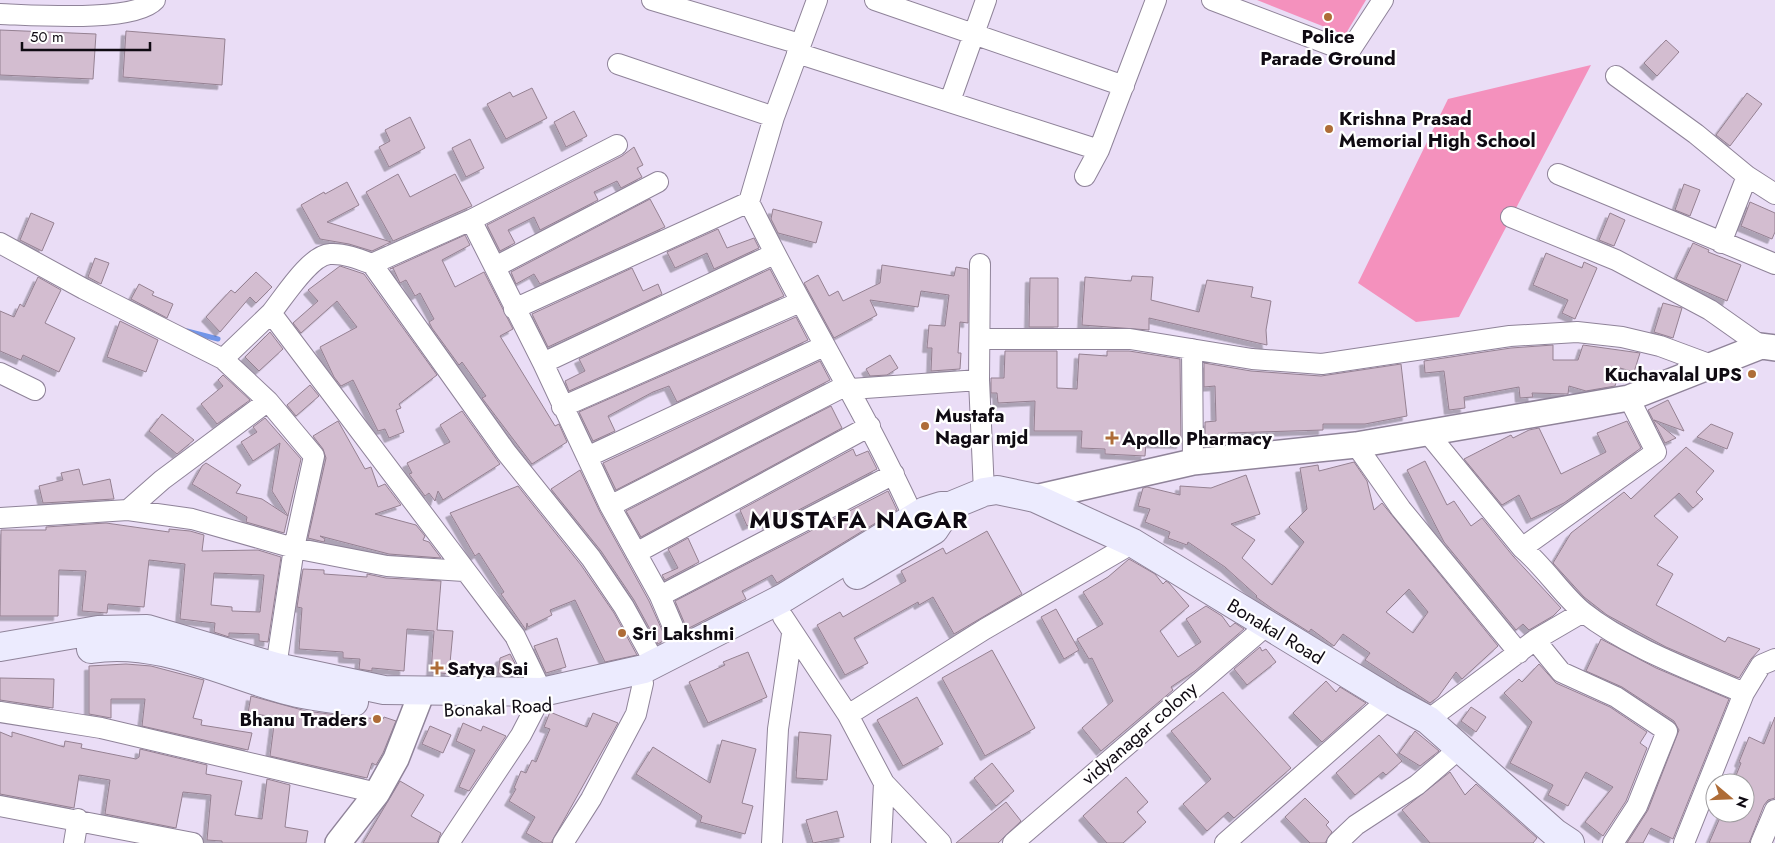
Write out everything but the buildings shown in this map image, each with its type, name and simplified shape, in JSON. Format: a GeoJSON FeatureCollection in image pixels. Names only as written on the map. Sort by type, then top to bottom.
{"type":"FeatureCollection","features":[{"type":"Feature","properties":{"kind":"main road","name":"Bonakal Road"},"geometry":{"type":"LineString","coordinates":[[0,664],[96,648],[140,648],[174,655],[284,690],[374,706],[419,701],[539,699],[577,701],[620,692],[683,650],[785,597],[933,508],[950,506],[984,492],[997,490],[1014,492],[1035,498],[1133,542],[1388,699],[1428,720],[1556,840]]}},
{"type":"Feature","properties":{"kind":"main road","name":"Bonakal Road"},"geometry":{"type":"LineString","coordinates":[[649,673],[691,665],[788,625],[934,530],[950,506]]}},
{"type":"Feature","properties":{"kind":"main road","name":"Bonakal Road"},"geometry":{"type":"LineString","coordinates":[[0,647],[98,630],[146,629],[276,668],[384,690],[419,701]]}},
{"type":"Feature","properties":{"kind":"street"},"geometry":{"type":"LineString","coordinates":[[0,14],[59,16],[129,13],[151,5],[155,0]]}},
{"type":"Feature","properties":{"kind":"street"},"geometry":{"type":"LineString","coordinates":[[652,0],[1099,150]]}},
{"type":"Feature","properties":{"kind":"street"},"geometry":{"type":"LineString","coordinates":[[817,0],[774,116],[749,202],[774,254],[870,426],[914,518]]}},
{"type":"Feature","properties":{"kind":"street"},"geometry":{"type":"LineString","coordinates":[[875,0],[1124,86]]}},
{"type":"Feature","properties":{"kind":"street"},"geometry":{"type":"LineString","coordinates":[[950,101],[986,0]]}},
{"type":"Feature","properties":{"kind":"street"},"geometry":{"type":"LineString","coordinates":[[1085,176],[1099,150],[1156,0]]}},
{"type":"Feature","properties":{"kind":"street"},"geometry":{"type":"LineString","coordinates":[[1212,0],[1349,52],[1383,0]]}},
{"type":"Feature","properties":{"kind":"street"},"geometry":{"type":"LineString","coordinates":[[618,64],[774,116]]}},
{"type":"Feature","properties":{"kind":"street"},"geometry":{"type":"LineString","coordinates":[[1616,76],[1696,134],[1747,176],[1775,194]]}},
{"type":"Feature","properties":{"kind":"street"},"geometry":{"type":"LineString","coordinates":[[372,264],[471,220],[617,145]]}},
{"type":"Feature","properties":{"kind":"street"},"geometry":{"type":"LineString","coordinates":[[1558,174],[1775,264]]}},
{"type":"Feature","properties":{"kind":"street"},"geometry":{"type":"LineString","coordinates":[[1721,243],[1747,176]]}},
{"type":"Feature","properties":{"kind":"street"},"geometry":{"type":"LineString","coordinates":[[495,267],[658,182]]}},
{"type":"Feature","properties":{"kind":"street"},"geometry":{"type":"LineString","coordinates":[[514,309],[749,202]]}},
{"type":"Feature","properties":{"kind":"street"},"geometry":{"type":"LineString","coordinates":[[1511,217],[1616,260],[1710,310],[1768,347]]}},
{"type":"Feature","properties":{"kind":"street"},"geometry":{"type":"LineString","coordinates":[[471,220],[543,364],[610,506],[660,596],[683,650]]}},
{"type":"Feature","properties":{"kind":"street"},"geometry":{"type":"LineString","coordinates":[[0,243],[84,289],[223,359],[268,401],[314,456],[294,548],[276,668]]}},
{"type":"Feature","properties":{"kind":"street"},"geometry":{"type":"LineString","coordinates":[[223,359],[271,313],[315,259],[328,254],[340,254],[372,264],[506,452],[591,558],[624,607],[649,673],[636,714],[591,799],[564,843]]}},
{"type":"Feature","properties":{"kind":"street"},"geometry":{"type":"LineString","coordinates":[[543,364],[774,254]]}},
{"type":"Feature","properties":{"kind":"street"},"geometry":{"type":"LineString","coordinates":[[980,264],[979,380],[984,492]]}},
{"type":"Feature","properties":{"kind":"street"},"geometry":{"type":"LineString","coordinates":[[562,407],[800,302]]}},
{"type":"Feature","properties":{"kind":"street"},"geometry":{"type":"LineString","coordinates":[[271,313],[464,571],[515,636],[539,699],[521,735],[449,843]]}},
{"type":"Feature","properties":{"kind":"street"},"geometry":{"type":"LineString","coordinates":[[980,339],[1130,339],[1252,359],[1322,364],[1510,336],[1577,332],[1622,337],[1660,346],[1714,366]]}},
{"type":"Feature","properties":{"kind":"street"},"geometry":{"type":"LineString","coordinates":[[586,457],[824,346]]}},
{"type":"Feature","properties":{"kind":"street"},"geometry":{"type":"LineString","coordinates":[[1035,498],[1193,462],[1356,445],[1629,398],[1768,347]]}},
{"type":"Feature","properties":{"kind":"street"},"geometry":{"type":"LineString","coordinates":[[1192,349],[1193,462]]}},
{"type":"Feature","properties":{"kind":"street"},"geometry":{"type":"LineString","coordinates":[[0,373],[35,390]]}},
{"type":"Feature","properties":{"kind":"street"},"geometry":{"type":"LineString","coordinates":[[610,506],[849,387],[979,380]]}},
{"type":"Feature","properties":{"kind":"street"},"geometry":{"type":"LineString","coordinates":[[1522,548],[1656,452],[1629,398]]}},
{"type":"Feature","properties":{"kind":"street"},"geometry":{"type":"LineString","coordinates":[[128,510],[162,480],[268,401]]}},
{"type":"Feature","properties":{"kind":"street"},"geometry":{"type":"LineString","coordinates":[[636,553],[870,426]]}},
{"type":"Feature","properties":{"kind":"street"},"geometry":{"type":"LineString","coordinates":[[1427,432],[1522,548],[1538,561],[1583,612],[1658,656],[1744,693]]}},
{"type":"Feature","properties":{"kind":"street"},"geometry":{"type":"LineString","coordinates":[[1356,445],[1401,509],[1519,653]]}},
{"type":"Feature","properties":{"kind":"street"},"geometry":{"type":"LineString","coordinates":[[660,596],[894,474]]}},
{"type":"Feature","properties":{"kind":"street"},"geometry":{"type":"LineString","coordinates":[[0,518],[128,510],[192,519],[294,548],[387,566],[464,571]]}},
{"type":"Feature","properties":{"kind":"street"},"geometry":{"type":"LineString","coordinates":[[848,715],[985,629],[1133,542]]}},
{"type":"Feature","properties":{"kind":"street"},"geometry":{"type":"LineString","coordinates":[[1428,720],[1535,640],[1583,612]]}},
{"type":"Feature","properties":{"kind":"street"},"geometry":{"type":"LineString","coordinates":[[788,625],[848,715],[884,783],[941,843]]}},
{"type":"Feature","properties":{"kind":"street"},"geometry":{"type":"LineString","coordinates":[[772,843],[778,729],[788,625]]}},
{"type":"Feature","properties":{"kind":"street","name":"vidyanagar colony"},"geometry":{"type":"LineString","coordinates":[[1013,843],[1267,625]]}},
{"type":"Feature","properties":{"kind":"street"},"geometry":{"type":"LineString","coordinates":[[1535,640],[1561,672],[1616,697],[1666,731],[1637,806],[1613,843]]}},
{"type":"Feature","properties":{"kind":"street"},"geometry":{"type":"LineString","coordinates":[[1684,843],[1744,693],[1761,665],[1775,659]]}},
{"type":"Feature","properties":{"kind":"street"},"geometry":{"type":"LineString","coordinates":[[1225,843],[1388,699]]}},
{"type":"Feature","properties":{"kind":"street"},"geometry":{"type":"LineString","coordinates":[[338,843],[377,793],[396,759],[419,701]]}},
{"type":"Feature","properties":{"kind":"street"},"geometry":{"type":"LineString","coordinates":[[0,712],[101,728],[377,793]]}},
{"type":"Feature","properties":{"kind":"street"},"geometry":{"type":"LineString","coordinates":[[1337,843],[1356,824],[1418,785],[1460,748]]}},
{"type":"Feature","properties":{"kind":"street"},"geometry":{"type":"LineString","coordinates":[[881,843],[884,783]]}},
{"type":"Feature","properties":{"kind":"street"},"geometry":{"type":"LineString","coordinates":[[0,806],[194,843]]}},
{"type":"Feature","properties":{"kind":"street"},"geometry":{"type":"LineString","coordinates":[[1761,843],[1775,810]]}},
{"type":"Feature","properties":{"kind":"street"},"geometry":{"type":"LineString","coordinates":[[74,843],[78,820]]}},
{"type":"Feature","properties":{"kind":"shaded area","name":"Police Parade Ground"},"geometry":{"type":"Polygon","coordinates":[[[1257,0],[1366,0],[1345,35],[1257,0]]]}},
{"type":"Feature","properties":{"kind":"shaded area"},"geometry":{"type":"Polygon","coordinates":[[[1591,65],[1459,317],[1416,322],[1358,283],[1448,99],[1591,65]]]}},
{"type":"Feature","properties":{"kind":"waterway"},"geometry":{"type":"LineString","coordinates":[[187,331],[218,339]]}},
{"type":"Feature","properties":{"kind":"place","name":"Police Parade Ground"},"geometry":{"type":"Point","coordinates":[1328,17]}},
{"type":"Feature","properties":{"kind":"place","name":"Krishna Prasad Memorial High School"},"geometry":{"type":"Point","coordinates":[1329,129]}},
{"type":"Feature","properties":{"kind":"place","name":"Kuchavalal UPS"},"geometry":{"type":"Point","coordinates":[1752,374]}},
{"type":"Feature","properties":{"kind":"place","name":"Mustafa Nagar mjd"},"geometry":{"type":"Point","coordinates":[925,426]}},
{"type":"Feature","properties":{"kind":"place","name":"Apollo Pharmacy"},"geometry":{"type":"Point","coordinates":[1112,438]}},
{"type":"Feature","properties":{"kind":"place","name":"Sri Lakshmi"},"geometry":{"type":"Point","coordinates":[622,633]}},
{"type":"Feature","properties":{"kind":"place","name":"Satya Sai"},"geometry":{"type":"Point","coordinates":[437,668]}},
{"type":"Feature","properties":{"kind":"place","name":"Bhanu Traders"},"geometry":{"type":"Point","coordinates":[377,719]}},
{"type":"Feature","properties":{"kind":"district","name":"MUSTAFA NAGAR"},"geometry":{"type":"Point","coordinates":[859,520]}}]}
